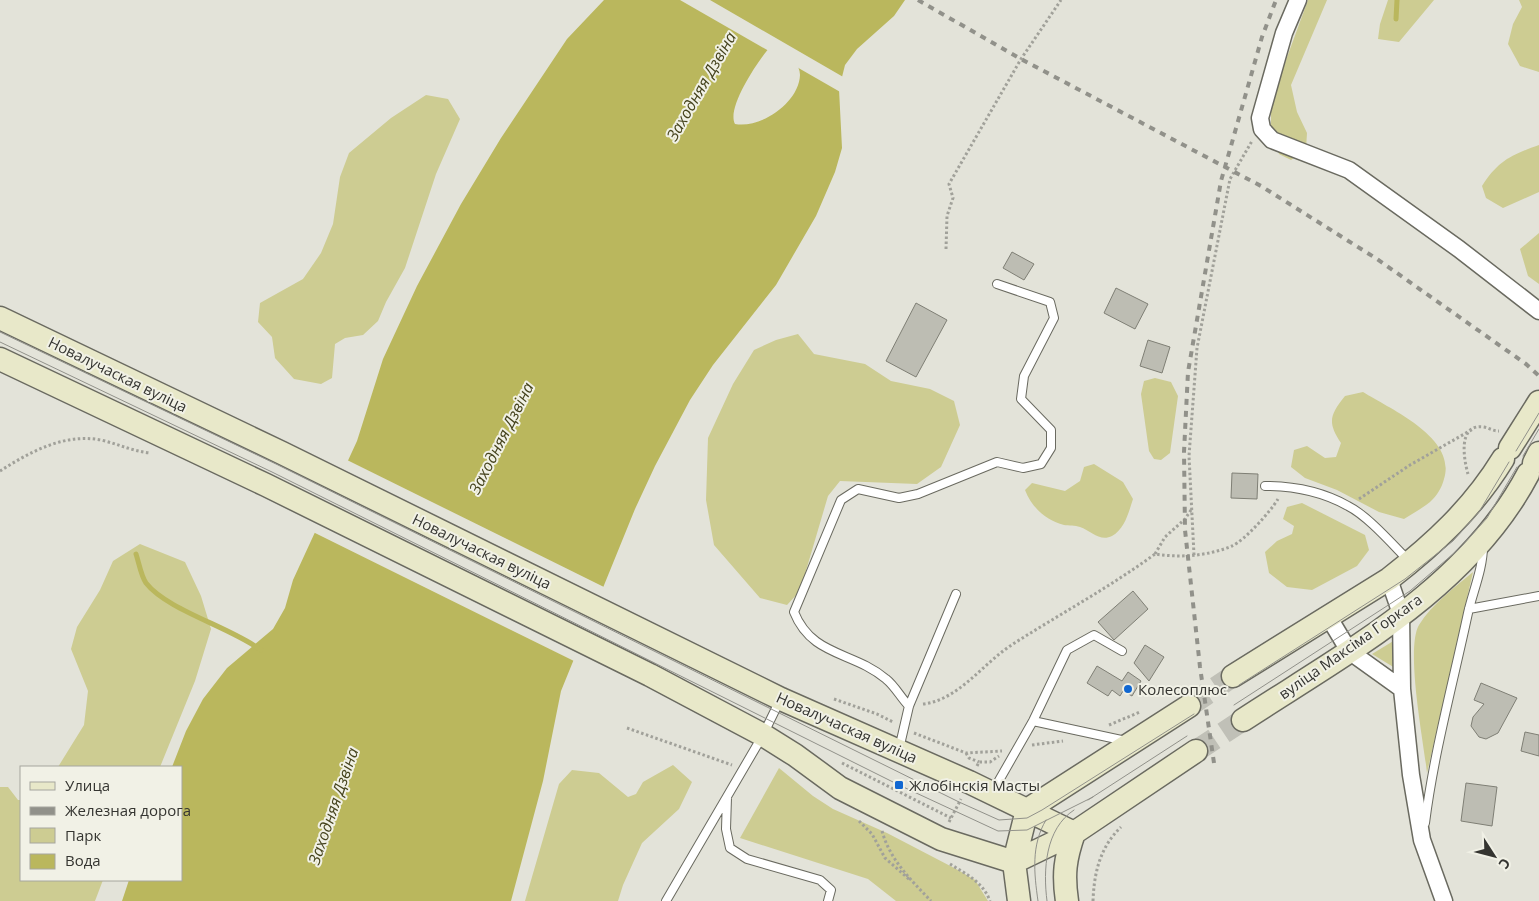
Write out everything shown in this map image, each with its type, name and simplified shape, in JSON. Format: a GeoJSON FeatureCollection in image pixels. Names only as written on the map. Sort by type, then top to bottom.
{"type":"FeatureCollection","features":[{"type":"Feature","properties":{"kind":"main road","name":"Новалучаская вуліца"},"geometry":{"type":"LineString","coordinates":[[0,318],[282,453],[781,699],[992,792],[1074,833]]}},
{"type":"Feature","properties":{"kind":"main road"},"geometry":{"type":"LineString","coordinates":[[0,359],[266,485],[650,675],[763,734],[840,788],[941,839],[1014,862],[1074,833],[1196,750]]}},
{"type":"Feature","properties":{"kind":"main road"},"geometry":{"type":"LineString","coordinates":[[1233,676],[1389,579],[1436,541],[1465,511],[1505,446],[1539,402]]}},
{"type":"Feature","properties":{"kind":"main road","name":"вуліца Максіма Горкага"},"geometry":{"type":"LineString","coordinates":[[1243,720],[1349,651],[1401,614],[1455,570],[1497,522],[1534,463]]}},
{"type":"Feature","properties":{"kind":"main road"},"geometry":{"type":"LineString","coordinates":[[1019,901],[1014,862],[1028,810],[1189,706]]}},
{"type":"Feature","properties":{"kind":"main road"},"geometry":{"type":"LineString","coordinates":[[1067,901],[1063,877],[1066,855],[1074,833]]}},
{"type":"Feature","properties":{"kind":"street"},"geometry":{"type":"LineString","coordinates":[[1298,0],[1284,33],[1260,118],[1262,129],[1272,140],[1350,170],[1459,249],[1539,311]]}},
{"type":"Feature","properties":{"kind":"street"},"geometry":{"type":"LineString","coordinates":[[1389,579],[1401,614],[1402,689],[1411,775],[1422,840],[1444,901]]}},
{"type":"Feature","properties":{"kind":"street"},"geometry":{"type":"LineString","coordinates":[[1328,616],[1349,651],[1402,689]]}},
{"type":"Feature","properties":{"kind":"lane"},"geometry":{"type":"LineString","coordinates":[[908,706],[886,679],[856,661],[816,644],[801,629],[794,612],[841,500],[858,489],[899,498],[918,494],[997,462],[1023,468],[1041,464],[1051,448],[1050,430],[1021,399],[1024,376],[1054,318],[1050,302],[997,284]]}},
{"type":"Feature","properties":{"kind":"lane"},"geometry":{"type":"LineString","coordinates":[[1265,486],[1287,486],[1349,506],[1410,562]]}},
{"type":"Feature","properties":{"kind":"lane"},"geometry":{"type":"LineString","coordinates":[[1422,840],[1430,788],[1469,609],[1484,556],[1484,539]]}},
{"type":"Feature","properties":{"kind":"lane"},"geometry":{"type":"LineString","coordinates":[[898,750],[908,706],[956,594]]}},
{"type":"Feature","properties":{"kind":"lane"},"geometry":{"type":"LineString","coordinates":[[1469,609],[1539,596]]}},
{"type":"Feature","properties":{"kind":"lane"},"geometry":{"type":"LineString","coordinates":[[992,792],[1033,721],[1067,650],[1094,635],[1122,651]]}},
{"type":"Feature","properties":{"kind":"lane"},"geometry":{"type":"LineString","coordinates":[[666,901],[763,734],[781,699]]}},
{"type":"Feature","properties":{"kind":"lane"},"geometry":{"type":"LineString","coordinates":[[1033,721],[1133,743]]}},
{"type":"Feature","properties":{"kind":"lane"},"geometry":{"type":"LineString","coordinates":[[727,795],[726,829],[730,848],[747,859],[820,880],[831,890],[828,901]]}},
{"type":"Feature","properties":{"kind":"path"},"geometry":{"type":"LineString","coordinates":[[946,249],[947,216],[953,198],[949,184],[1021,59],[1061,0]]}},
{"type":"Feature","properties":{"kind":"path"},"geometry":{"type":"LineString","coordinates":[[1194,555],[1189,456],[1199,338],[1230,179],[1247,146],[1262,129]]}},
{"type":"Feature","properties":{"kind":"path"},"geometry":{"type":"LineString","coordinates":[[1349,506],[1410,465],[1473,429],[1483,427],[1497,432],[1505,446]]}},
{"type":"Feature","properties":{"kind":"path"},"geometry":{"type":"LineString","coordinates":[[1469,475],[1464,457],[1464,440],[1473,429]]}},
{"type":"Feature","properties":{"kind":"path"},"geometry":{"type":"LineString","coordinates":[[0,471],[21,457],[63,440],[100,440],[133,451],[158,454]]}},
{"type":"Feature","properties":{"kind":"path"},"geometry":{"type":"LineString","coordinates":[[1155,554],[1175,557],[1194,555],[1234,545],[1270,512],[1287,486]]}},
{"type":"Feature","properties":{"kind":"path"},"geometry":{"type":"LineString","coordinates":[[908,706],[933,703],[954,692],[1012,644],[1155,554],[1165,537],[1185,519],[1192,509]]}},
{"type":"Feature","properties":{"kind":"path"},"geometry":{"type":"LineString","coordinates":[[830,698],[877,714],[931,741],[966,753],[1055,743],[1128,718],[1146,709]]}},
{"type":"Feature","properties":{"kind":"path"},"geometry":{"type":"LineString","coordinates":[[627,728],[742,769]]}},
{"type":"Feature","properties":{"kind":"path"},"geometry":{"type":"LineString","coordinates":[[966,753],[969,758],[979,762]]}},
{"type":"Feature","properties":{"kind":"path"},"geometry":{"type":"LineString","coordinates":[[836,760],[951,818]]}},
{"type":"Feature","properties":{"kind":"path"},"geometry":{"type":"LineString","coordinates":[[859,821],[872,834],[885,858],[914,883]]}},
{"type":"Feature","properties":{"kind":"path"},"geometry":{"type":"LineString","coordinates":[[1093,901],[1094,879],[1099,858],[1114,834],[1128,821]]}},
{"type":"Feature","properties":{"kind":"path"},"geometry":{"type":"LineString","coordinates":[[881,831],[885,844],[899,866],[931,901]]}},
{"type":"Feature","properties":{"kind":"green space"},"geometry":{"type":"Polygon","coordinates":[[[1308,0],[1327,0],[1291,85],[1297,112],[1307,133],[1306,149],[1291,160],[1279,154],[1271,132],[1271,101],[1308,0]]]}},
{"type":"Feature","properties":{"kind":"green space"},"geometry":{"type":"Polygon","coordinates":[[[1388,0],[1434,0],[1399,42],[1378,39],[1380,24],[1388,0]]]}},
{"type":"Feature","properties":{"kind":"green space"},"geometry":{"type":"Polygon","coordinates":[[[1519,0],[1539,0],[1539,72],[1520,66],[1508,44],[1513,24],[1522,7],[1519,0]]]}},
{"type":"Feature","properties":{"kind":"green space"},"geometry":{"type":"Polygon","coordinates":[[[426,95],[448,99],[460,119],[436,174],[405,268],[378,321],[363,335],[345,338],[335,344],[332,378],[321,384],[294,379],[275,358],[272,337],[258,322],[260,303],[303,279],[321,253],[333,224],[340,177],[349,153],[391,118],[426,95]]]}},
{"type":"Feature","properties":{"kind":"green space"},"geometry":{"type":"Polygon","coordinates":[[[1539,145],[1539,192],[1503,208],[1486,198],[1482,186],[1494,170],[1513,156],[1539,145]]]}},
{"type":"Feature","properties":{"kind":"green space"},"geometry":{"type":"Polygon","coordinates":[[[1539,233],[1539,284],[1528,276],[1520,249],[1539,233]]]}},
{"type":"Feature","properties":{"kind":"green space"},"geometry":{"type":"Polygon","coordinates":[[[798,334],[814,354],[865,364],[891,381],[930,389],[954,401],[960,425],[941,467],[917,484],[840,481],[828,496],[800,591],[787,605],[760,598],[714,545],[706,500],[708,438],[733,384],[754,350],[776,340],[798,334]]]}},
{"type":"Feature","properties":{"kind":"green space"},"geometry":{"type":"Polygon","coordinates":[[[1155,378],[1171,382],[1178,396],[1170,453],[1161,460],[1154,459],[1149,451],[1141,394],[1144,381],[1155,378]]]}},
{"type":"Feature","properties":{"kind":"green space"},"geometry":{"type":"Polygon","coordinates":[[[1363,392],[1419,427],[1432,438],[1441,451],[1445,464],[1444,479],[1439,491],[1430,502],[1404,519],[1379,512],[1337,490],[1305,478],[1291,467],[1294,450],[1307,446],[1325,458],[1336,457],[1341,443],[1332,424],[1333,414],[1345,396],[1363,392]]]}},
{"type":"Feature","properties":{"kind":"green space"},"geometry":{"type":"Polygon","coordinates":[[[1094,464],[1123,482],[1133,499],[1120,529],[1108,538],[1100,537],[1078,526],[1064,525],[1051,520],[1036,508],[1025,490],[1032,483],[1065,491],[1080,481],[1084,467],[1094,464]]]}},
{"type":"Feature","properties":{"kind":"green space"},"geometry":{"type":"Polygon","coordinates":[[[1302,503],[1365,535],[1369,550],[1357,566],[1312,590],[1287,587],[1269,573],[1265,552],[1277,541],[1292,534],[1294,526],[1283,519],[1287,507],[1302,503]]]}},
{"type":"Feature","properties":{"kind":"green space"},"geometry":{"type":"Polygon","coordinates":[[[140,544],[185,562],[201,596],[211,629],[195,681],[160,766],[59,766],[84,725],[88,691],[71,649],[77,627],[100,590],[113,561],[140,544]]]}},
{"type":"Feature","properties":{"kind":"green space"},"geometry":{"type":"Polygon","coordinates":[[[1473,572],[1427,773],[1417,697],[1414,654],[1415,637],[1419,625],[1430,610],[1473,572]]]}},
{"type":"Feature","properties":{"kind":"green space"},"geometry":{"type":"Polygon","coordinates":[[[1395,640],[1395,668],[1372,654],[1395,640]]]}},
{"type":"Feature","properties":{"kind":"green space"},"geometry":{"type":"Polygon","coordinates":[[[673,765],[692,782],[679,809],[642,843],[618,901],[525,901],[559,784],[572,770],[599,773],[628,797],[636,794],[643,782],[673,765]]]}},
{"type":"Feature","properties":{"kind":"green space"},"geometry":{"type":"Polygon","coordinates":[[[779,768],[813,796],[833,809],[887,833],[975,880],[988,901],[896,901],[868,879],[740,838],[779,768]]]}},
{"type":"Feature","properties":{"kind":"green space"},"geometry":{"type":"Polygon","coordinates":[[[0,787],[8,787],[20,800],[20,881],[103,881],[95,901],[0,901],[0,787]]]}},
{"type":"Feature","properties":{"kind":"water","name":"Заходняя Дзвіна"},"geometry":{"type":"Polygon","coordinates":[[[604,0],[905,0],[894,16],[857,49],[845,65],[839,89],[842,148],[835,172],[816,216],[776,285],[713,365],[690,400],[655,466],[635,509],[561,691],[543,781],[511,901],[122,901],[129,881],[182,881],[182,766],[172,766],[186,731],[203,699],[227,668],[273,629],[285,608],[293,580],[357,441],[383,359],[417,286],[461,204],[501,138],[567,39],[604,0]],[[771,46],[759,61],[739,96],[733,117],[735,124],[756,122],[776,112],[786,104],[798,85],[800,71],[795,61],[785,49],[771,46]]]}},
{"type":"Feature","properties":{"kind":"pier"},"geometry":{"type":"Polygon","coordinates":[[[680,0],[710,0],[845,78],[842,93],[795,66],[783,51],[772,49],[769,51],[680,0]]]}},
{"type":"Feature","properties":{"kind":"pier"},"geometry":{"type":"Polygon","coordinates":[[[345,459],[606,588],[576,662],[313,532],[345,459]]]}},
{"type":"Feature","properties":{"kind":"building"},"geometry":{"type":"Polygon","coordinates":[[[1012,252],[1034,264],[1024,280],[1003,268],[1012,252]]]}},
{"type":"Feature","properties":{"kind":"building"},"geometry":{"type":"Polygon","coordinates":[[[1116,288],[1148,304],[1135,329],[1104,313],[1116,288]]]}},
{"type":"Feature","properties":{"kind":"building"},"geometry":{"type":"Polygon","coordinates":[[[916,303],[947,320],[916,377],[886,361],[916,303]]]}},
{"type":"Feature","properties":{"kind":"building"},"geometry":{"type":"Polygon","coordinates":[[[1148,340],[1170,347],[1162,373],[1140,366],[1148,340]]]}},
{"type":"Feature","properties":{"kind":"building"},"geometry":{"type":"Polygon","coordinates":[[[1232,473],[1258,474],[1257,499],[1231,498],[1232,473]]]}},
{"type":"Feature","properties":{"kind":"building"},"geometry":{"type":"Polygon","coordinates":[[[1133,591],[1148,609],[1114,640],[1098,622],[1133,591]]]}},
{"type":"Feature","properties":{"kind":"building"},"geometry":{"type":"Polygon","coordinates":[[[1145,645],[1164,657],[1149,681],[1134,663],[1145,645]]]}},
{"type":"Feature","properties":{"kind":"building"},"geometry":{"type":"Polygon","coordinates":[[[1097,666],[1122,681],[1128,672],[1141,681],[1132,696],[1123,691],[1120,696],[1112,690],[1108,696],[1087,683],[1097,666]]]}},
{"type":"Feature","properties":{"kind":"building"},"geometry":{"type":"Polygon","coordinates":[[[1481,683],[1517,698],[1498,733],[1486,739],[1479,737],[1471,726],[1473,717],[1484,704],[1474,700],[1481,683]]]}},
{"type":"Feature","properties":{"kind":"building"},"geometry":{"type":"Polygon","coordinates":[[[1525,732],[1539,735],[1539,756],[1521,751],[1525,732]]]}},
{"type":"Feature","properties":{"kind":"building"},"geometry":{"type":"Polygon","coordinates":[[[1466,783],[1497,787],[1492,826],[1461,821],[1466,783]]]}},
{"type":"Feature","properties":{"kind":"waterway"},"geometry":{"type":"LineString","coordinates":[[1396,19],[1397,0]]}},
{"type":"Feature","properties":{"kind":"waterway"},"geometry":{"type":"LineString","coordinates":[[136,554],[144,580],[156,593],[168,602],[261,650]]}},
{"type":"Feature","properties":{"kind":"tunnel"},"geometry":{"type":"LineString","coordinates":[[1189,706],[1233,676]]}},
{"type":"Feature","properties":{"kind":"tunnel"},"geometry":{"type":"LineString","coordinates":[[1196,751],[1243,720]]}},
{"type":"Feature","properties":{"kind":"tram line"},"geometry":{"type":"LineString","coordinates":[[0,332],[276,464],[959,802],[999,820],[1027,818],[1042,810],[1194,714]]}},
{"type":"Feature","properties":{"kind":"tram line"},"geometry":{"type":"LineString","coordinates":[[0,342],[272,472],[899,785],[998,831],[1027,830],[1093,797]]}},
{"type":"Feature","properties":{"kind":"tram line"},"geometry":{"type":"LineString","coordinates":[[1516,451],[1539,413]]}},
{"type":"Feature","properties":{"kind":"tram line"},"geometry":{"type":"LineString","coordinates":[[1523,456],[1539,429]]}},
{"type":"Feature","properties":{"kind":"tram line"},"geometry":{"type":"LineString","coordinates":[[1239,685],[1405,579],[1453,541],[1479,512],[1509,462]]}},
{"type":"Feature","properties":{"kind":"tram line"},"geometry":{"type":"LineString","coordinates":[[1234,705],[1410,591],[1460,548],[1487,518],[1517,467]]}},
{"type":"Feature","properties":{"kind":"tram line"},"geometry":{"type":"LineString","coordinates":[[1088,800],[1187,736]]}},
{"type":"Feature","properties":{"kind":"tram line"},"geometry":{"type":"LineString","coordinates":[[1047,901],[1045,876],[1048,851],[1057,828],[1064,818],[1074,810]]}},
{"type":"Feature","properties":{"kind":"tram line"},"geometry":{"type":"LineString","coordinates":[[1038,901],[1035,859],[1038,839],[1046,820]]}},
{"type":"Feature","properties":{"kind":"railway"},"geometry":{"type":"LineString","coordinates":[[918,0],[1021,59],[1261,186],[1377,259],[1526,364],[1539,376]]}},
{"type":"Feature","properties":{"kind":"railway"},"geometry":{"type":"LineString","coordinates":[[1214,763],[1200,667],[1185,530],[1184,452],[1188,372],[1221,181],[1262,37],[1276,0]]}},
{"type":"Feature","properties":{"kind":"place","name":"Колесоплюс"},"geometry":{"type":"Point","coordinates":[1128,689]}},
{"type":"Feature","properties":{"kind":"place","name":"Жлобінскія Масты"},"geometry":{"type":"Point","coordinates":[899,785]}}]}
